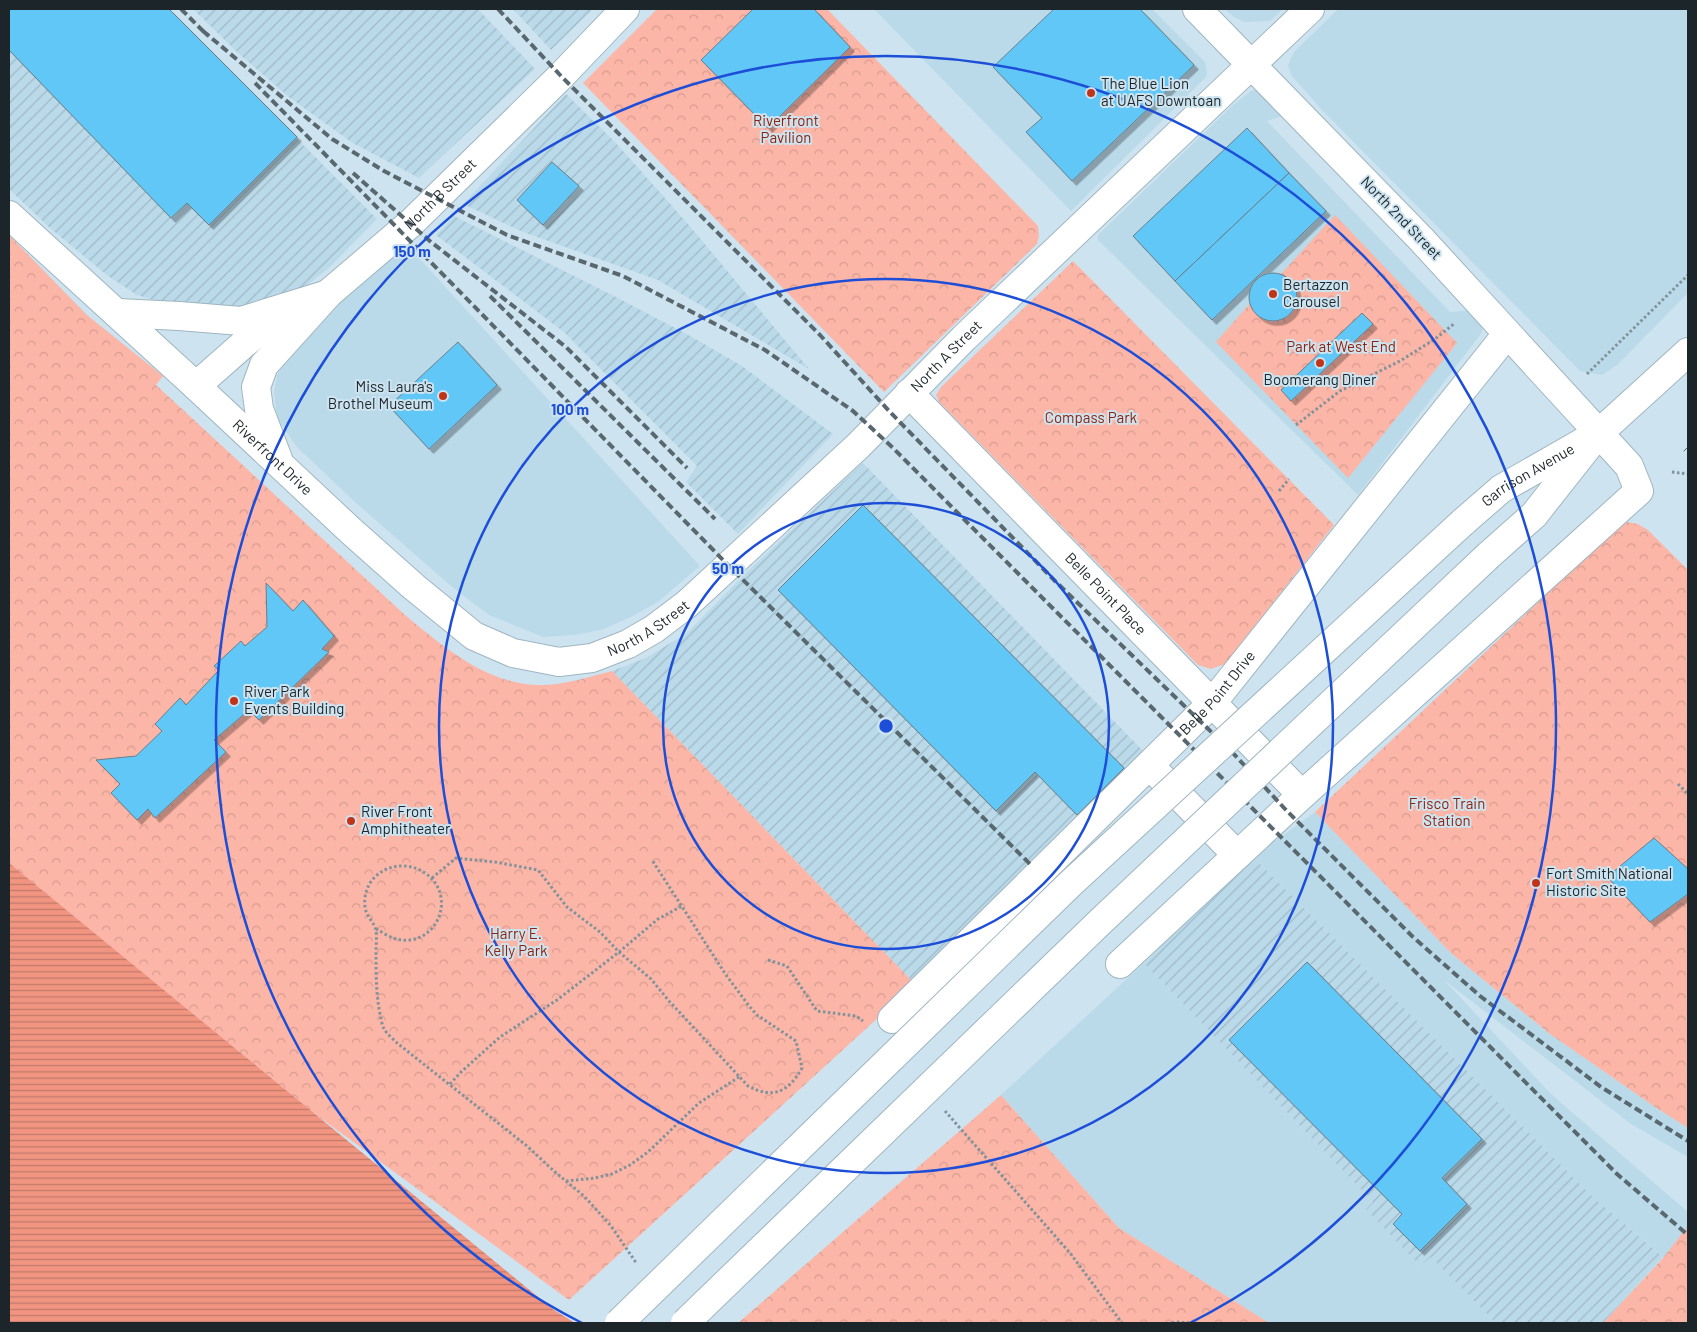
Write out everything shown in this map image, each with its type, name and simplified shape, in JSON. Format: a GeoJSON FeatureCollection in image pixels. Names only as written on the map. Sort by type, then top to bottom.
{"type":"FeatureCollection","features":[{"type":"Feature","properties":{"kind":"main road","name":"North B Street"},"geometry":{"type":"LineString","coordinates":[[280,465],[259,409],[256,387],[264,365],[330,293],[412,223],[561,76],[625,9]]}},
{"type":"Feature","properties":{"kind":"main road","name":"North 2nd Street"},"geometry":{"type":"LineString","coordinates":[[1197,9],[1421,239],[1599,433],[1628,466],[1639,491],[1302,794]]}},
{"type":"Feature","properties":{"kind":"main road","name":"North A Street"},"geometry":{"type":"LineString","coordinates":[[559,662],[592,658],[628,644],[654,630],[681,609],[858,446],[964,338],[1310,9]]}},
{"type":"Feature","properties":{"kind":"main road","name":"Riverfront Drive"},"geometry":{"type":"LineString","coordinates":[[9,215],[118,313],[351,531],[414,587],[474,636],[513,654],[559,662]]}},
{"type":"Feature","properties":{"kind":"main road"},"geometry":{"type":"LineString","coordinates":[[118,313],[241,321],[330,293]]}},
{"type":"Feature","properties":{"kind":"main road"},"geometry":{"type":"LineString","coordinates":[[196,386],[286,307]]}},
{"type":"Feature","properties":{"kind":"main road","name":"Belle Point Drive"},"geometry":{"type":"LineString","coordinates":[[880,1022],[1149,766],[1212,703],[1507,334]]}},
{"type":"Feature","properties":{"kind":"main road","name":"Garrison Avenue"},"geometry":{"type":"LineString","coordinates":[[685,1323],[1107,915],[1489,555],[1534,516],[1599,433],[1688,352]]}},
{"type":"Feature","properties":{"kind":"main road","name":"Belle Point Place"},"geometry":{"type":"LineString","coordinates":[[909,393],[1302,794]]}},
{"type":"Feature","properties":{"kind":"main road","name":"Garrison Avenue"},"geometry":{"type":"LineString","coordinates":[[619,1323],[1070,884],[1462,523],[1501,488],[1599,433]]}},
{"type":"Feature","properties":{"kind":"main road"},"geometry":{"type":"LineString","coordinates":[[1149,766],[1237,855]]}},
{"type":"Feature","properties":{"kind":"main road"},"geometry":{"type":"LineString","coordinates":[[1120,964],[1302,794]]}},
{"type":"Feature","properties":{"kind":"path"},"geometry":{"type":"LineString","coordinates":[[1587,374],[1688,275]]}},
{"type":"Feature","properties":{"kind":"path"},"geometry":{"type":"LineString","coordinates":[[1296,425],[1340,391],[1400,361],[1435,339],[1455,323]]}},
{"type":"Feature","properties":{"kind":"path"},"geometry":{"type":"LineString","coordinates":[[1672,472],[1688,474]]}},
{"type":"Feature","properties":{"kind":"path"},"geometry":{"type":"LineString","coordinates":[[1279,491],[1289,479]]}},
{"type":"Feature","properties":{"kind":"path"},"geometry":{"type":"LineString","coordinates":[[1678,784],[1688,794]]}},
{"type":"Feature","properties":{"kind":"path"},"geometry":{"type":"LineString","coordinates":[[432,878],[456,858],[495,862],[538,870],[567,907],[600,932],[619,952],[651,979],[668,1000],[748,1086],[759,1092],[770,1093],[784,1090],[796,1080],[802,1068],[796,1041],[757,1015],[749,1006],[726,975],[652,860]]}},
{"type":"Feature","properties":{"kind":"path"},"geometry":{"type":"LineString","coordinates":[[396,865],[411,866],[432,878],[442,900],[442,912],[437,923],[428,932],[420,937],[409,940],[396,939],[376,929],[369,919],[365,908],[365,896],[374,876],[396,865]]}},
{"type":"Feature","properties":{"kind":"path"},"geometry":{"type":"LineString","coordinates":[[450,1084],[500,1037],[557,1000],[658,919],[682,906]]}},
{"type":"Feature","properties":{"kind":"path"},"geometry":{"type":"LineString","coordinates":[[376,929],[376,978],[378,1006],[383,1028],[397,1043],[527,1146],[584,1196],[611,1226],[638,1267]]}},
{"type":"Feature","properties":{"kind":"path"},"geometry":{"type":"LineString","coordinates":[[768,960],[787,966],[817,1011],[856,1016],[880,1022]]}},
{"type":"Feature","properties":{"kind":"path"},"geometry":{"type":"LineString","coordinates":[[566,1181],[612,1174],[630,1165],[648,1152],[699,1103],[738,1077]]}},
{"type":"Feature","properties":{"kind":"path"},"geometry":{"type":"LineString","coordinates":[[940,1105],[1070,1254],[1122,1323]]}},
{"type":"Feature","properties":{"kind":"path"},"geometry":{"type":"LineString","coordinates":[[1172,1323],[1194,1323]]}},
{"type":"Feature","properties":{"kind":"shaded area"},"geometry":{"type":"Polygon","coordinates":[[[9,9],[168,9],[377,219],[329,268],[296,294],[215,311],[180,308],[137,295],[108,276],[50,228],[9,189],[9,9]]]}},
{"type":"Feature","properties":{"kind":"shaded area"},"geometry":{"type":"Polygon","coordinates":[[[193,9],[478,9],[535,69],[419,178],[351,142],[289,97],[237,52],[193,9]]]}},
{"type":"Feature","properties":{"kind":"shaded area"},"geometry":{"type":"Polygon","coordinates":[[[513,9],[593,9],[551,50],[513,9]]]}},
{"type":"Feature","properties":{"kind":"shaded area"},"geometry":{"type":"Polygon","coordinates":[[[874,9],[1152,9],[1205,62],[1207,73],[1206,77],[1071,211],[874,9]]]}},
{"type":"Feature","properties":{"kind":"shaded area"},"geometry":{"type":"Polygon","coordinates":[[[1225,9],[1283,9],[1270,21],[1244,22],[1234,17],[1225,9]]]}},
{"type":"Feature","properties":{"kind":"shaded area"},"geometry":{"type":"Polygon","coordinates":[[[1338,9],[1688,9],[1688,293],[1617,365],[1602,375],[1580,371],[1323,111],[1291,75],[1288,65],[1294,52],[1338,9]]]}},
{"type":"Feature","properties":{"kind":"shaded area"},"geometry":{"type":"Polygon","coordinates":[[[1256,89],[1286,115],[1267,121],[1450,312],[1475,310],[1485,325],[1480,335],[1358,495],[1098,240],[1098,235],[1232,106],[1256,89]]]}},
{"type":"Feature","properties":{"kind":"shaded area"},"geometry":{"type":"Polygon","coordinates":[[[566,94],[615,142],[688,224],[809,369],[658,280],[523,232],[463,204],[566,94]]]}},
{"type":"Feature","properties":{"kind":"shaded area"},"geometry":{"type":"Polygon","coordinates":[[[454,216],[692,337],[742,366],[833,434],[738,534],[686,482],[697,466],[564,332],[436,235],[454,216]]]}},
{"type":"Feature","properties":{"kind":"shaded area"},"geometry":{"type":"Polygon","coordinates":[[[408,246],[700,566],[659,601],[631,617],[601,630],[574,635],[543,637],[489,615],[451,586],[355,502],[297,447],[277,418],[274,392],[277,376],[289,350],[329,310],[408,246]]]}},
{"type":"Feature","properties":{"kind":"shaded area"},"geometry":{"type":"Polygon","coordinates":[[[863,463],[1146,754],[915,984],[612,671],[646,658],[687,633],[748,571],[863,463]]]}},
{"type":"Feature","properties":{"kind":"shaded area"},"geometry":{"type":"Polygon","coordinates":[[[1315,812],[1452,954],[1550,1034],[1688,1128],[1688,1157],[1631,1124],[1444,980],[1552,1095],[1688,1212],[1688,1278],[1593,1197],[1253,857],[1315,812]]]}},
{"type":"Feature","properties":{"kind":"shaded area"},"geometry":{"type":"Polygon","coordinates":[[[1253,857],[1593,1197],[1663,1257],[1603,1323],[1496,1323],[1431,1257],[1420,1266],[1366,1209],[1373,1202],[1144,963],[1253,857]]]}},
{"type":"Feature","properties":{"kind":"shaded area"},"geometry":{"type":"Polygon","coordinates":[[[9,863],[554,1310],[575,1323],[9,1323],[9,863]]]}},
{"type":"Feature","properties":{"kind":"shaded area"},"geometry":{"type":"Polygon","coordinates":[[[1144,963],[1373,1202],[1367,1209],[1420,1266],[1431,1256],[1496,1323],[1269,1323],[1119,1228],[1001,1095],[1144,963]]]}},
{"type":"Feature","properties":{"kind":"green space","name":"Riverfront Pavilion"},"geometry":{"type":"Polygon","coordinates":[[[657,9],[827,9],[1038,226],[1039,236],[1037,244],[884,392],[583,83],[657,9]]]}},
{"type":"Feature","properties":{"kind":"green space","name":"Park at West End"},"geometry":{"type":"Polygon","coordinates":[[[1335,215],[1457,343],[1348,478],[1216,342],[1267,284],[1281,274],[1335,215]]]}},
{"type":"Feature","properties":{"kind":"green space","name":"Harry E. Kelly Park"},"geometry":{"type":"Polygon","coordinates":[[[9,235],[87,315],[163,376],[156,385],[405,615],[450,651],[500,678],[518,683],[556,684],[612,671],[915,984],[569,1300],[9,890],[9,235]]]}},
{"type":"Feature","properties":{"kind":"green space","name":"Compass Park"},"geometry":{"type":"Polygon","coordinates":[[[1073,261],[1334,525],[1225,664],[1211,669],[1198,665],[939,402],[936,395],[941,387],[1073,261]]]}},
{"type":"Feature","properties":{"kind":"green space","name":"Fort Smith National Historic Site"},"geometry":{"type":"Polygon","coordinates":[[[1627,522],[1638,524],[1648,530],[1688,570],[1688,1128],[1550,1034],[1452,954],[1315,812],[1615,530],[1627,522]]]}},
{"type":"Feature","properties":{"kind":"green space"},"geometry":{"type":"Polygon","coordinates":[[[1001,1095],[1119,1228],[1269,1323],[738,1323],[1001,1095]]]}},
{"type":"Feature","properties":{"kind":"green space"},"geometry":{"type":"Polygon","coordinates":[[[1688,1226],[1688,1323],[1603,1323],[1663,1258],[1688,1226]]]}},
{"type":"Feature","properties":{"kind":"building"},"geometry":{"type":"Polygon","coordinates":[[[9,9],[169,9],[297,137],[209,225],[187,203],[171,218],[9,50],[9,9]]]}},
{"type":"Feature","properties":{"kind":"building","name":"Riverfront Pavilion"},"geometry":{"type":"Polygon","coordinates":[[[753,9],[814,9],[850,47],[768,128],[701,60],[753,9]]]}},
{"type":"Feature","properties":{"kind":"building","name":"The Blue Lion at UAFS Downtoan"},"geometry":{"type":"Polygon","coordinates":[[[1054,9],[1140,9],[1194,65],[1072,181],[1026,132],[1042,118],[993,67],[1054,9]]]}},
{"type":"Feature","properties":{"kind":"building"},"geometry":{"type":"Polygon","coordinates":[[[1247,128],[1289,173],[1175,281],[1133,236],[1247,128]]]}},
{"type":"Feature","properties":{"kind":"building"},"geometry":{"type":"Polygon","coordinates":[[[552,162],[579,186],[543,225],[517,200],[552,162]]]}},
{"type":"Feature","properties":{"kind":"building"},"geometry":{"type":"Polygon","coordinates":[[[1289,173],[1326,211],[1212,320],[1175,281],[1289,173]]]}},
{"type":"Feature","properties":{"kind":"building","name":"Bertazzon Carousel"},"geometry":{"type":"Polygon","coordinates":[[[1273,273],[1282,275],[1290,280],[1295,288],[1297,297],[1295,306],[1290,314],[1282,319],[1273,321],[1264,319],[1256,314],[1251,306],[1249,297],[1251,288],[1256,280],[1264,275],[1273,273]]]}},
{"type":"Feature","properties":{"kind":"building","name":"Boomerang Diner"},"geometry":{"type":"Polygon","coordinates":[[[1362,313],[1373,324],[1291,401],[1281,390],[1362,313]]]}},
{"type":"Feature","properties":{"kind":"building","name":"Miss Laura's Brothel Museum"},"geometry":{"type":"Polygon","coordinates":[[[458,342],[497,385],[429,449],[389,406],[458,342]]]}},
{"type":"Feature","properties":{"kind":"building"},"geometry":{"type":"Polygon","coordinates":[[[863,505],[1124,768],[1077,815],[1035,772],[996,811],[778,590],[863,505]]]}},
{"type":"Feature","properties":{"kind":"building","name":"River Park Events Building"},"geometry":{"type":"Polygon","coordinates":[[[266,583],[293,611],[303,600],[334,636],[322,649],[329,652],[259,720],[249,710],[214,740],[226,752],[155,818],[148,809],[137,820],[111,793],[120,784],[96,760],[136,756],[162,731],[155,724],[180,698],[186,705],[219,670],[214,666],[241,641],[245,646],[267,627],[266,583]]]}},
{"type":"Feature","properties":{"kind":"building"},"geometry":{"type":"Polygon","coordinates":[[[1654,838],[1688,869],[1688,894],[1650,922],[1607,877],[1654,838]]]}},
{"type":"Feature","properties":{"kind":"building"},"geometry":{"type":"Polygon","coordinates":[[[1307,962],[1482,1139],[1442,1178],[1467,1204],[1420,1251],[1393,1224],[1402,1214],[1229,1040],[1307,962]]]}},
{"type":"Feature","properties":{"kind":"tram line"},"geometry":{"type":"LineString","coordinates":[[1684,451],[1688,447]]}},
{"type":"Feature","properties":{"kind":"railway"},"geometry":{"type":"LineString","coordinates":[[181,9],[207,35]]}},
{"type":"Feature","properties":{"kind":"railway"},"geometry":{"type":"LineString","coordinates":[[498,9],[561,76],[820,335],[890,412],[1054,580],[1231,751],[1286,810],[1413,937],[1480,996],[1601,1087],[1688,1141]]}},
{"type":"Feature","properties":{"kind":"railway"},"geometry":{"type":"LineString","coordinates":[[203,31],[332,139],[384,171],[507,235],[623,276],[765,350],[853,411],[892,447],[1617,1174],[1688,1235]]}},
{"type":"Feature","properties":{"kind":"railway"},"geometry":{"type":"LineString","coordinates":[[255,83],[728,565],[1031,865]]}},
{"type":"Feature","properties":{"kind":"railway"},"geometry":{"type":"LineString","coordinates":[[353,173],[431,242],[566,347],[687,468]]}},
{"type":"Feature","properties":{"kind":"railway"},"geometry":{"type":"LineString","coordinates":[[490,296],[715,519]]}},
{"type":"Feature","properties":{"kind":"place","name":"The Blue Lion at UAFS Downtoan"},"geometry":{"type":"Point","coordinates":[1091,93]}},
{"type":"Feature","properties":{"kind":"place","name":"Bertazzon Carousel"},"geometry":{"type":"Point","coordinates":[1273,294]}},
{"type":"Feature","properties":{"kind":"place","name":"Boomerang Diner"},"geometry":{"type":"Point","coordinates":[1320,363]}},
{"type":"Feature","properties":{"kind":"place","name":"Miss Laura's Brothel Museum"},"geometry":{"type":"Point","coordinates":[443,396]}},
{"type":"Feature","properties":{"kind":"place","name":"River Park Events Building"},"geometry":{"type":"Point","coordinates":[234,701]}},
{"type":"Feature","properties":{"kind":"place","name":"River Front Amphitheater"},"geometry":{"type":"Point","coordinates":[351,821]}},
{"type":"Feature","properties":{"kind":"place","name":"Fort Smith National Historic Site"},"geometry":{"type":"Point","coordinates":[1536,883]}},
{"type":"Feature","properties":{"kind":"park label","name":"Frisco Train Station"},"geometry":{"type":"Point","coordinates":[1447,812]}}]}
